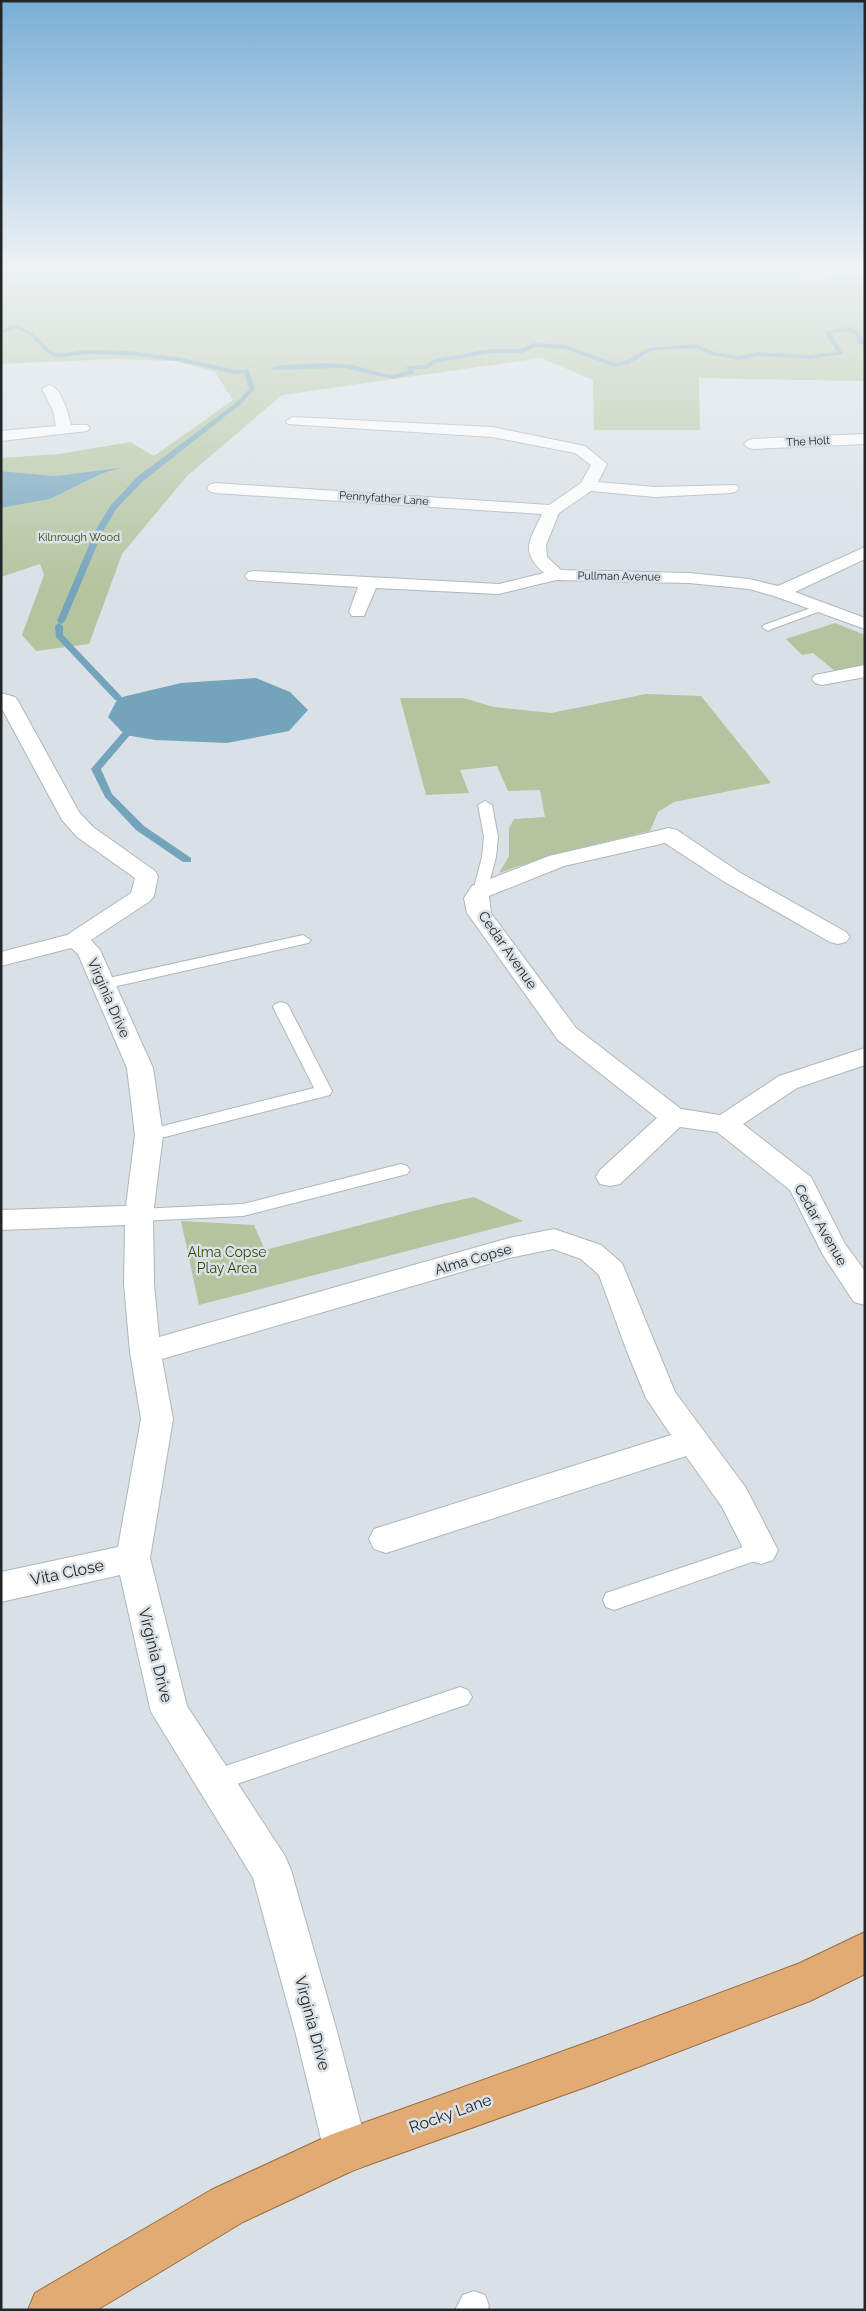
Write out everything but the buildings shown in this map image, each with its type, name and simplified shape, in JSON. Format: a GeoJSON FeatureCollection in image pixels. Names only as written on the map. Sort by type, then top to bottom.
{"type":"FeatureCollection","features":[{"type":"Feature","properties":{"kind":"highway","name":"Rocky Lane"},"geometry":{"type":"LineString","coordinates":[[52,2310],[227,2206],[346,2151],[594,2062],[810,1980],[865,1952]]}},
{"type":"Feature","properties":{"kind":"street"},"geometry":{"type":"LineString","coordinates":[[49,389],[60,412],[65,430]]}},
{"type":"Feature","properties":{"kind":"street"},"geometry":{"type":"LineString","coordinates":[[294,421],[492,432],[580,449],[599,464],[588,486],[552,510],[537,545],[539,560],[556,575]]}},
{"type":"Feature","properties":{"kind":"street"},"geometry":{"type":"LineString","coordinates":[[1,436],[82,428]]}},
{"type":"Feature","properties":{"kind":"street","name":"The Holt"},"geometry":{"type":"LineString","coordinates":[[752,444],[865,438]]}},
{"type":"Feature","properties":{"kind":"street"},"geometry":{"type":"LineString","coordinates":[[588,486],[654,492],[731,488]]}},
{"type":"Feature","properties":{"kind":"street","name":"Pennyfather Lane"},"geometry":{"type":"LineString","coordinates":[[215,488],[552,510]]}},
{"type":"Feature","properties":{"kind":"street"},"geometry":{"type":"LineString","coordinates":[[780,592],[865,552]]}},
{"type":"Feature","properties":{"kind":"street","name":"Pullman Avenue"},"geometry":{"type":"LineString","coordinates":[[254,576],[499,589],[556,575],[689,578],[749,584],[780,592],[865,624]]}},
{"type":"Feature","properties":{"kind":"street"},"geometry":{"type":"LineString","coordinates":[[358,612],[369,582]]}},
{"type":"Feature","properties":{"kind":"street"},"geometry":{"type":"LineString","coordinates":[[822,679],[865,671]]}},
{"type":"Feature","properties":{"kind":"street"},"geometry":{"type":"LineString","coordinates":[[1,699],[8,701],[70,815],[85,832],[147,876],[142,896],[75,940],[1,959]]}},
{"type":"Feature","properties":{"kind":"street","name":"Cedar Avenue"},"geometry":{"type":"LineString","coordinates":[[674,1118],[567,1034],[479,913],[476,898],[480,891],[558,861],[668,825],[700,860],[838,937]]}},
{"type":"Feature","properties":{"kind":"street","name":"Virginia Drive"},"geometry":{"type":"LineString","coordinates":[[75,940],[88,950],[140,1068],[149,1135],[139,1215],[139,1284],[144,1352],[157,1419],[133,1558],[170,1712],[271,1870],[318,2034],[346,2151]]}},
{"type":"Feature","properties":{"kind":"street"},"geometry":{"type":"LineString","coordinates":[[610,1177],[674,1118],[725,1124],[788,1082],[865,1056]]}},
{"type":"Feature","properties":{"kind":"street","name":"Cedar Avenue"},"geometry":{"type":"LineString","coordinates":[[725,1124],[801,1184],[833,1248],[865,1294]]}},
{"type":"Feature","properties":{"kind":"street"},"geometry":{"type":"LineString","coordinates":[[1,1220],[139,1215]]}},
{"type":"Feature","properties":{"kind":"street","name":"Alma Copse"},"geometry":{"type":"LineString","coordinates":[[144,1352],[287,1313],[509,1248],[554,1239],[591,1252],[612,1270],[662,1398],[734,1498],[761,1550]]}},
{"type":"Feature","properties":{"kind":"street"},"geometry":{"type":"LineString","coordinates":[[386,1539],[692,1442]]}},
{"type":"Feature","properties":{"kind":"street","name":"Vita Close"},"geometry":{"type":"LineString","coordinates":[[1,1587],[133,1558]]}},
{"type":"Feature","properties":{"kind":"lane"},"geometry":{"type":"LineString","coordinates":[[768,627],[822,607]]}},
{"type":"Feature","properties":{"kind":"lane"},"geometry":{"type":"LineString","coordinates":[[480,891],[489,857],[491,837],[485,805]]}},
{"type":"Feature","properties":{"kind":"lane"},"geometry":{"type":"LineString","coordinates":[[104,984],[303,940]]}},
{"type":"Feature","properties":{"kind":"lane"},"geometry":{"type":"LineString","coordinates":[[149,1135],[324,1092],[281,1007]]}},
{"type":"Feature","properties":{"kind":"lane"},"geometry":{"type":"LineString","coordinates":[[139,1215],[243,1210],[401,1170]]}},
{"type":"Feature","properties":{"kind":"lane","name":"Alma Copse"},"geometry":{"type":"LineString","coordinates":[[614,1600],[761,1550]]}},
{"type":"Feature","properties":{"kind":"lane"},"geometry":{"type":"LineString","coordinates":[[214,1781],[460,1697]]}},
{"type":"Feature","properties":{"kind":"green space","name":"Kilnrough Wood"},"geometry":{"type":"Polygon","coordinates":[[[217,376],[416,376],[282,395],[187,476],[122,554],[89,644],[36,651],[22,635],[44,575],[40,564],[1,577],[1,508],[50,499],[101,474],[117,469],[55,476],[1,471],[1,458],[59,454],[130,442],[154,456],[233,400],[217,376]]]}},
{"type":"Feature","properties":{"kind":"green space","name":"Kilnrough Wood"},"geometry":{"type":"Polygon","coordinates":[[[583,376],[865,376],[865,381],[699,378],[700,430],[594,430],[593,380],[583,376]]]}},
{"type":"Feature","properties":{"kind":"green space"},"geometry":{"type":"Polygon","coordinates":[[[835,623],[865,635],[865,667],[836,672],[813,653],[802,655],[786,639],[835,623]]]}},
{"type":"Feature","properties":{"kind":"green space"},"geometry":{"type":"Polygon","coordinates":[[[646,694],[701,696],[771,783],[674,802],[658,812],[650,831],[551,855],[499,873],[509,856],[509,828],[514,819],[545,817],[540,790],[508,791],[497,766],[460,770],[469,793],[426,795],[400,698],[463,698],[494,707],[551,713],[646,694]]]}},
{"type":"Feature","properties":{"kind":"green space","name":"Alma Copse Play Area"},"geometry":{"type":"Polygon","coordinates":[[[474,1197],[523,1221],[199,1305],[181,1221],[254,1225],[265,1250],[474,1197]]]}},
{"type":"Feature","properties":{"kind":"water"},"geometry":{"type":"Polygon","coordinates":[[[120,468],[101,474],[50,499],[1,508],[1,471],[55,476],[120,468]]]}},
{"type":"Feature","properties":{"kind":"water"},"geometry":{"type":"Polygon","coordinates":[[[256,678],[290,692],[308,710],[289,731],[227,743],[155,740],[125,735],[108,717],[118,698],[181,683],[256,678]]]}},
{"type":"Feature","properties":{"kind":"waterway"},"geometry":{"type":"LineString","coordinates":[[61,621],[99,531],[114,507],[140,479],[239,403],[252,389],[248,376]]}},
{"type":"Feature","properties":{"kind":"waterway"},"geometry":{"type":"LineString","coordinates":[[384,376],[402,376]]}},
{"type":"Feature","properties":{"kind":"waterway"},"geometry":{"type":"LineString","coordinates":[[59,626],[59,635],[118,698]]}},
{"type":"Feature","properties":{"kind":"waterway"},"geometry":{"type":"LineString","coordinates":[[125,735],[96,769],[108,795],[140,828],[187,860]]}}]}
